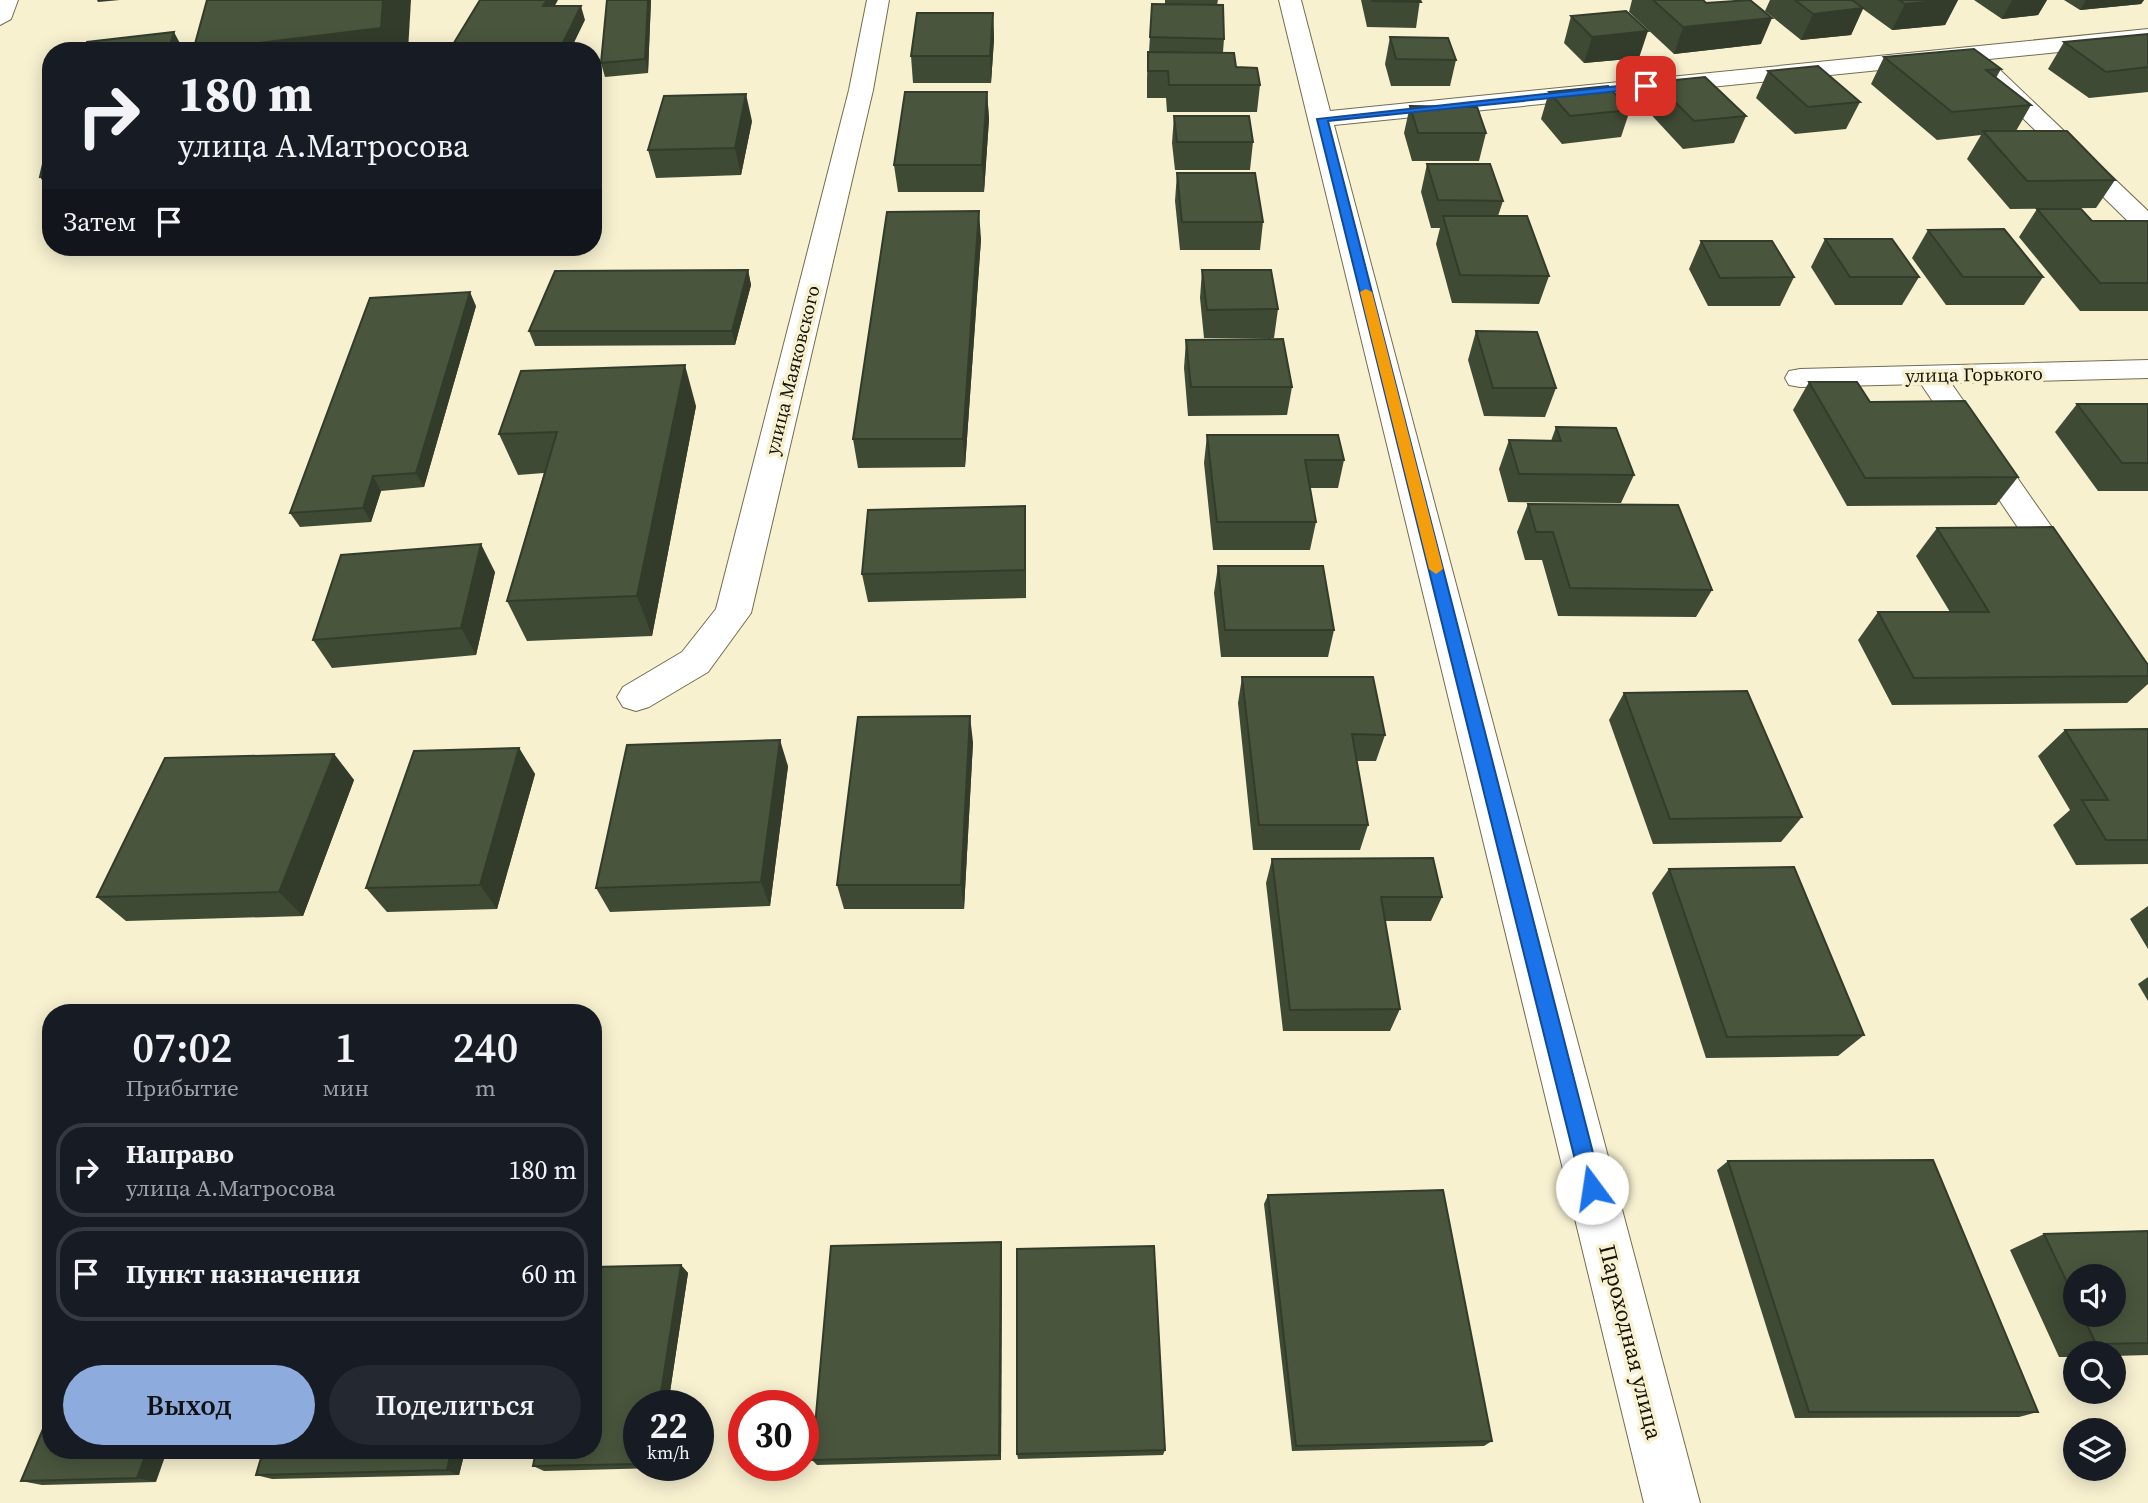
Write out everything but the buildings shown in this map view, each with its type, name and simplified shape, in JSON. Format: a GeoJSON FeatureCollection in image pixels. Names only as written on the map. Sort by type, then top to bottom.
{"type":"FeatureCollection","features":[{"type":"Feature","properties":{"kind":"street"},"geometry":{"type":"LineString","coordinates":[[0,19],[8,0]]}},
{"type":"Feature","properties":{"kind":"street","name":"улица Маяковского"},"geometry":{"type":"LineString","coordinates":[[636,697],[695,662],[733,613],[858,104],[878,0]]}},
{"type":"Feature","properties":{"kind":"street","name":"Пароходная улица"},"geometry":{"type":"LineString","coordinates":[[1290,0],[1672,1503]]}},
{"type":"Feature","properties":{"kind":"street"},"geometry":{"type":"LineString","coordinates":[[1322,119],[2148,36]]}},
{"type":"Feature","properties":{"kind":"street"},"geometry":{"type":"LineString","coordinates":[[1969,52],[2148,226]]}},
{"type":"Feature","properties":{"kind":"street","name":"улица Горького"},"geometry":{"type":"LineString","coordinates":[[1800,378],[2148,369]]}},
{"type":"Feature","properties":{"kind":"street"},"geometry":{"type":"LineString","coordinates":[[1930,375],[2078,589]]}},
{"type":"Feature","properties":{"kind":"slow traffic"},"geometry":{"type":"LineString","coordinates":[[1366,292],[1436,569]]}},
{"type":"Feature","properties":{"kind":"route"},"geometry":{"type":"LineString","coordinates":[[1592,1188],[1322,119],[1646,86]]}}]}
